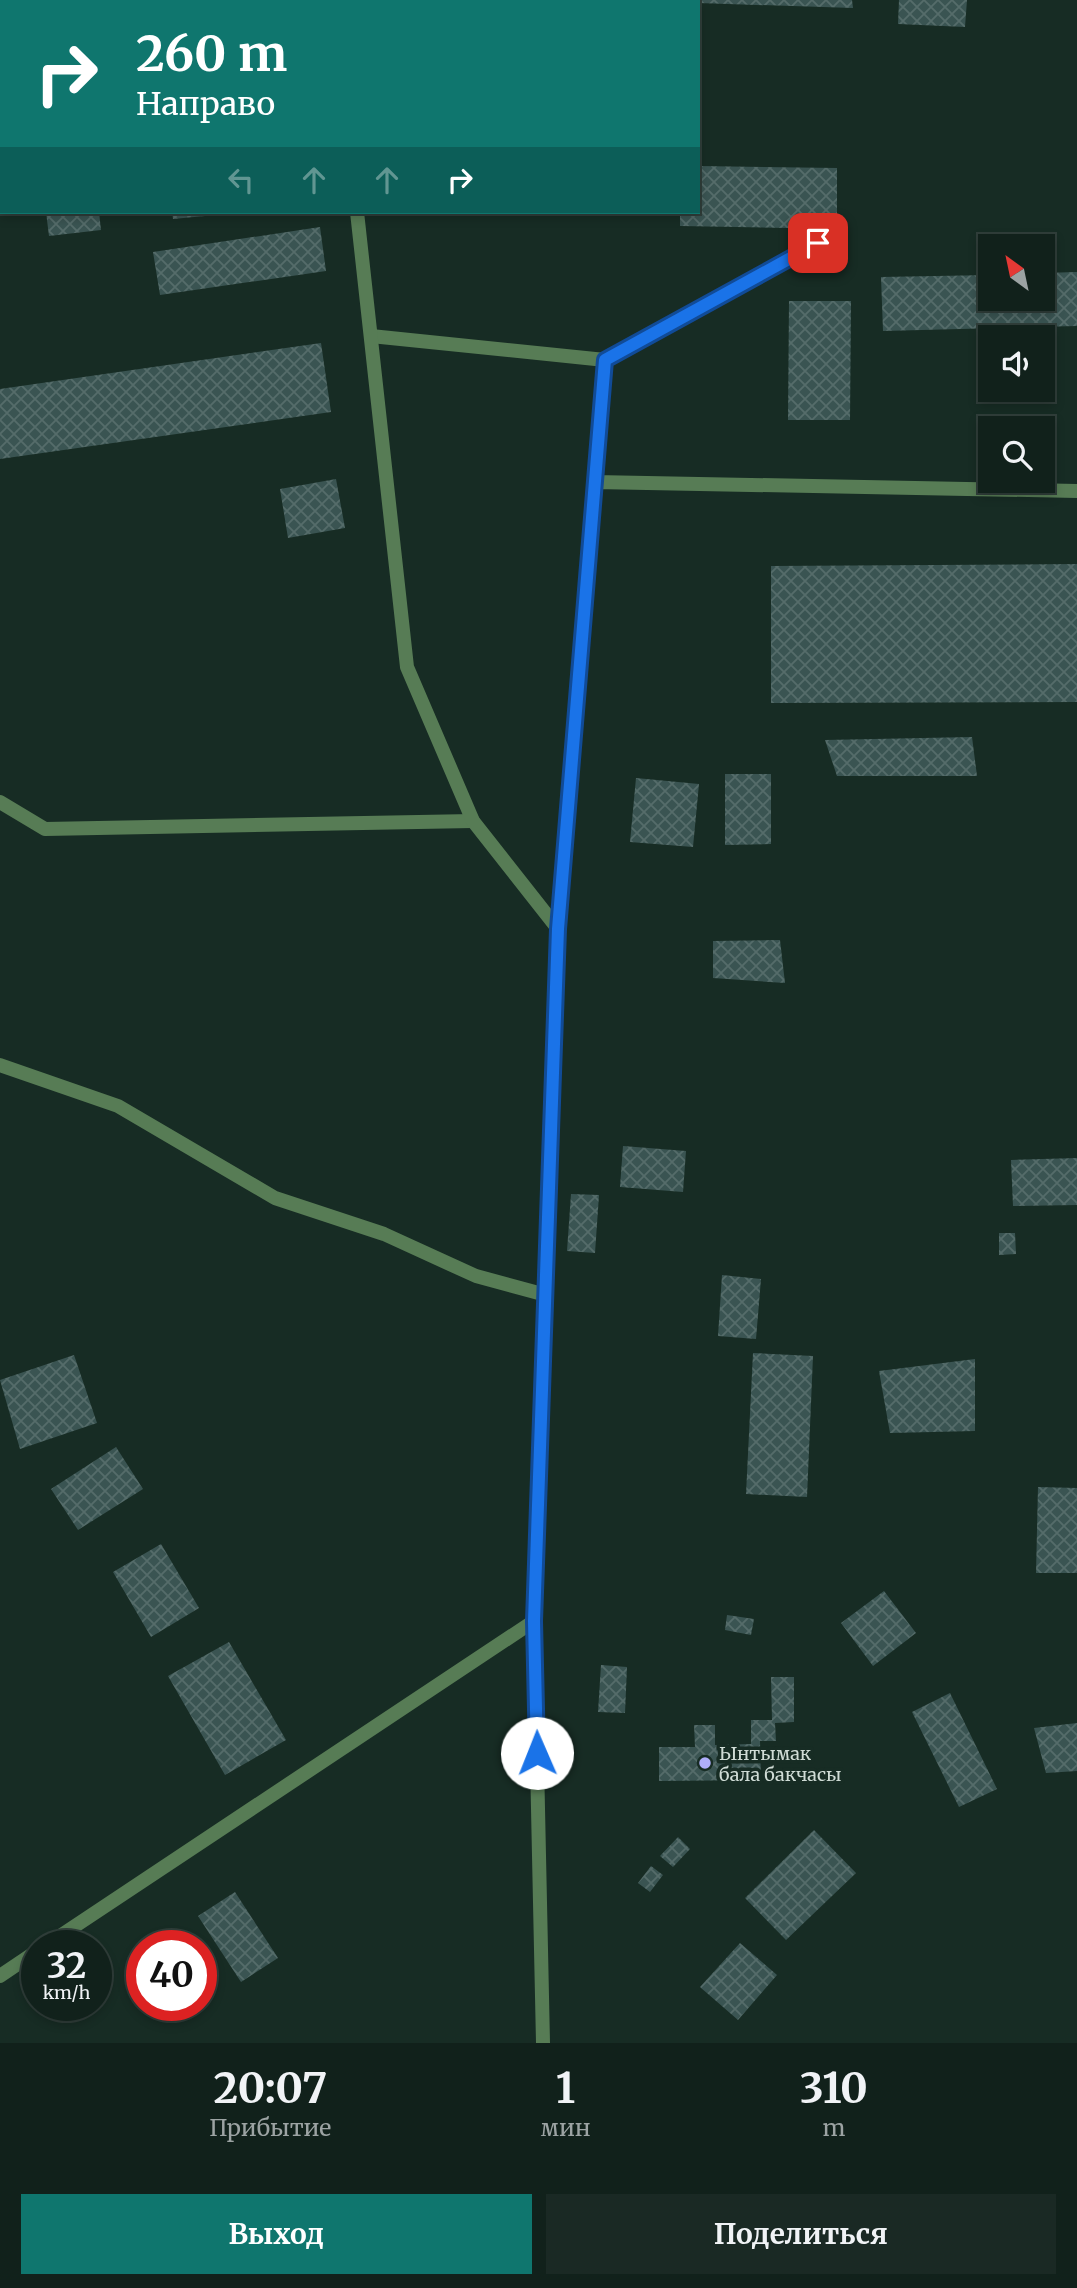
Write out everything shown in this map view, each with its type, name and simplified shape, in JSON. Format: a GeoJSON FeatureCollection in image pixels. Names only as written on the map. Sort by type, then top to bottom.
{"type":"FeatureCollection","features":[{"type":"Feature","properties":{"kind":"street"},"geometry":{"type":"LineString","coordinates":[[357,214],[407,667],[473,821],[558,929]]}},
{"type":"Feature","properties":{"kind":"street"},"geometry":{"type":"LineString","coordinates":[[371,336],[605,360],[818,243]]}},
{"type":"Feature","properties":{"kind":"street"},"geometry":{"type":"LineString","coordinates":[[543,2043],[534,1621],[558,929],[605,360]]}},
{"type":"Feature","properties":{"kind":"street"},"geometry":{"type":"LineString","coordinates":[[595,482],[1077,492]]}},
{"type":"Feature","properties":{"kind":"street"},"geometry":{"type":"LineString","coordinates":[[0,802],[45,829],[473,821]]}},
{"type":"Feature","properties":{"kind":"street"},"geometry":{"type":"LineString","coordinates":[[0,1065],[118,1106],[275,1198],[384,1234],[476,1276],[546,1295]]}},
{"type":"Feature","properties":{"kind":"street"},"geometry":{"type":"LineString","coordinates":[[69,1930],[534,1621]]}},
{"type":"Feature","properties":{"kind":"street"},"geometry":{"type":"LineString","coordinates":[[0,1976],[21,1962]]}},
{"type":"Feature","properties":{"kind":"building"},"geometry":{"type":"Polygon","coordinates":[[[700,0],[852,0],[853,8],[700,3],[700,0]]]}},
{"type":"Feature","properties":{"kind":"building"},"geometry":{"type":"Polygon","coordinates":[[[899,0],[967,0],[965,27],[898,24],[899,0]]]}},
{"type":"Feature","properties":{"kind":"building"},"geometry":{"type":"Polygon","coordinates":[[[700,166],[837,168],[837,229],[680,226],[680,214],[700,214],[700,166]]]}},
{"type":"Feature","properties":{"kind":"building"},"geometry":{"type":"Polygon","coordinates":[[[46,214],[99,214],[101,230],[49,236],[46,214]]]}},
{"type":"Feature","properties":{"kind":"building"},"geometry":{"type":"Polygon","coordinates":[[[172,214],[226,214],[173,219],[172,214]]]}},
{"type":"Feature","properties":{"kind":"building"},"geometry":{"type":"Polygon","coordinates":[[[320,227],[326,271],[160,295],[153,252],[320,227]]]}},
{"type":"Feature","properties":{"kind":"building"},"geometry":{"type":"Polygon","coordinates":[[[1077,272],[1077,326],[978,325],[978,329],[883,331],[881,277],[978,275],[978,312],[1055,312],[1055,273],[1077,272]]]}},
{"type":"Feature","properties":{"kind":"building"},"geometry":{"type":"Polygon","coordinates":[[[789,301],[851,301],[850,420],[788,420],[789,301]]]}},
{"type":"Feature","properties":{"kind":"building"},"geometry":{"type":"Polygon","coordinates":[[[321,343],[331,412],[0,459],[0,389],[321,343]]]}},
{"type":"Feature","properties":{"kind":"building"},"geometry":{"type":"Polygon","coordinates":[[[336,479],[345,528],[288,538],[280,489],[336,479]]]}},
{"type":"Feature","properties":{"kind":"building"},"geometry":{"type":"Polygon","coordinates":[[[1077,564],[1077,702],[771,703],[771,566],[1077,564]]]}},
{"type":"Feature","properties":{"kind":"building"},"geometry":{"type":"Polygon","coordinates":[[[972,737],[977,776],[837,776],[825,740],[972,737]]]}},
{"type":"Feature","properties":{"kind":"building"},"geometry":{"type":"Polygon","coordinates":[[[725,774],[771,774],[771,844],[725,845],[725,774]]]}},
{"type":"Feature","properties":{"kind":"building"},"geometry":{"type":"Polygon","coordinates":[[[636,778],[699,784],[693,847],[630,842],[636,778]]]}},
{"type":"Feature","properties":{"kind":"building"},"geometry":{"type":"Polygon","coordinates":[[[780,940],[785,983],[713,978],[713,941],[780,940]]]}},
{"type":"Feature","properties":{"kind":"building"},"geometry":{"type":"Polygon","coordinates":[[[623,1146],[686,1151],[683,1192],[620,1187],[623,1146]]]}},
{"type":"Feature","properties":{"kind":"building"},"geometry":{"type":"Polygon","coordinates":[[[1077,1158],[1077,1205],[1013,1206],[1011,1160],[1077,1158]]]}},
{"type":"Feature","properties":{"kind":"building"},"geometry":{"type":"Polygon","coordinates":[[[571,1194],[599,1195],[595,1253],[567,1251],[571,1194]]]}},
{"type":"Feature","properties":{"kind":"building"},"geometry":{"type":"Polygon","coordinates":[[[999,1233],[1015,1233],[1016,1254],[999,1255],[999,1233]]]}},
{"type":"Feature","properties":{"kind":"building"},"geometry":{"type":"Polygon","coordinates":[[[722,1275],[761,1279],[756,1339],[718,1336],[722,1275]]]}},
{"type":"Feature","properties":{"kind":"building"},"geometry":{"type":"Polygon","coordinates":[[[753,1353],[813,1356],[807,1497],[746,1494],[753,1353]]]}},
{"type":"Feature","properties":{"kind":"building"},"geometry":{"type":"Polygon","coordinates":[[[74,1355],[97,1423],[20,1449],[0,1380],[74,1355]]]}},
{"type":"Feature","properties":{"kind":"building"},"geometry":{"type":"Polygon","coordinates":[[[975,1359],[975,1431],[890,1433],[879,1371],[975,1359]]]}},
{"type":"Feature","properties":{"kind":"building"},"geometry":{"type":"Polygon","coordinates":[[[116,1447],[143,1489],[78,1530],[51,1489],[116,1447]]]}},
{"type":"Feature","properties":{"kind":"building"},"geometry":{"type":"Polygon","coordinates":[[[1038,1487],[1077,1488],[1077,1573],[1036,1573],[1038,1487]]]}},
{"type":"Feature","properties":{"kind":"building"},"geometry":{"type":"Polygon","coordinates":[[[161,1544],[199,1608],[151,1637],[113,1572],[161,1544]]]}},
{"type":"Feature","properties":{"kind":"building"},"geometry":{"type":"Polygon","coordinates":[[[884,1591],[916,1633],[873,1666],[841,1623],[884,1591]]]}},
{"type":"Feature","properties":{"kind":"building"},"geometry":{"type":"Polygon","coordinates":[[[727,1615],[754,1619],[751,1635],[725,1630],[727,1615]]]}},
{"type":"Feature","properties":{"kind":"building"},"geometry":{"type":"Polygon","coordinates":[[[229,1642],[286,1740],[225,1775],[168,1676],[229,1642]]]}},
{"type":"Feature","properties":{"kind":"building"},"geometry":{"type":"Polygon","coordinates":[[[601,1665],[627,1667],[625,1713],[598,1712],[601,1665]]]}},
{"type":"Feature","properties":{"kind":"building"},"geometry":{"type":"Polygon","coordinates":[[[771,1677],[794,1677],[794,1722],[775,1723],[776,1741],[760,1741],[761,1780],[659,1781],[659,1747],[695,1747],[694,1725],[715,1725],[715,1745],[751,1744],[751,1720],[772,1720],[771,1677]]]}},
{"type":"Feature","properties":{"kind":"building"},"geometry":{"type":"Polygon","coordinates":[[[950,1693],[997,1789],[959,1807],[912,1712],[950,1693]]]}},
{"type":"Feature","properties":{"kind":"building"},"geometry":{"type":"Polygon","coordinates":[[[1077,1723],[1077,1771],[1046,1773],[1034,1728],[1077,1723]]]}},
{"type":"Feature","properties":{"kind":"building"},"geometry":{"type":"Polygon","coordinates":[[[814,1830],[856,1873],[786,1940],[745,1898],[814,1830]]]}},
{"type":"Feature","properties":{"kind":"building"},"geometry":{"type":"Polygon","coordinates":[[[678,1837],[690,1849],[673,1867],[660,1856],[678,1837]]]}},
{"type":"Feature","properties":{"kind":"building"},"geometry":{"type":"Polygon","coordinates":[[[651,1866],[663,1875],[650,1892],[638,1883],[651,1866]]]}},
{"type":"Feature","properties":{"kind":"building"},"geometry":{"type":"Polygon","coordinates":[[[235,1892],[278,1958],[241,1982],[217,1945],[217,1930],[207,1930],[198,1916],[235,1892]]]}},
{"type":"Feature","properties":{"kind":"building"},"geometry":{"type":"Polygon","coordinates":[[[740,1943],[777,1975],[738,2020],[700,1987],[740,1943]]]}},
{"type":"Feature","properties":{"kind":"place","name":"Ынтымак бала бакчасы"},"geometry":{"type":"Point","coordinates":[705,1763]}},
{"type":"Feature","properties":{"kind":"route"},"geometry":{"type":"LineString","coordinates":[[537,1753],[534,1621],[558,929],[605,360],[818,243]]}}]}
